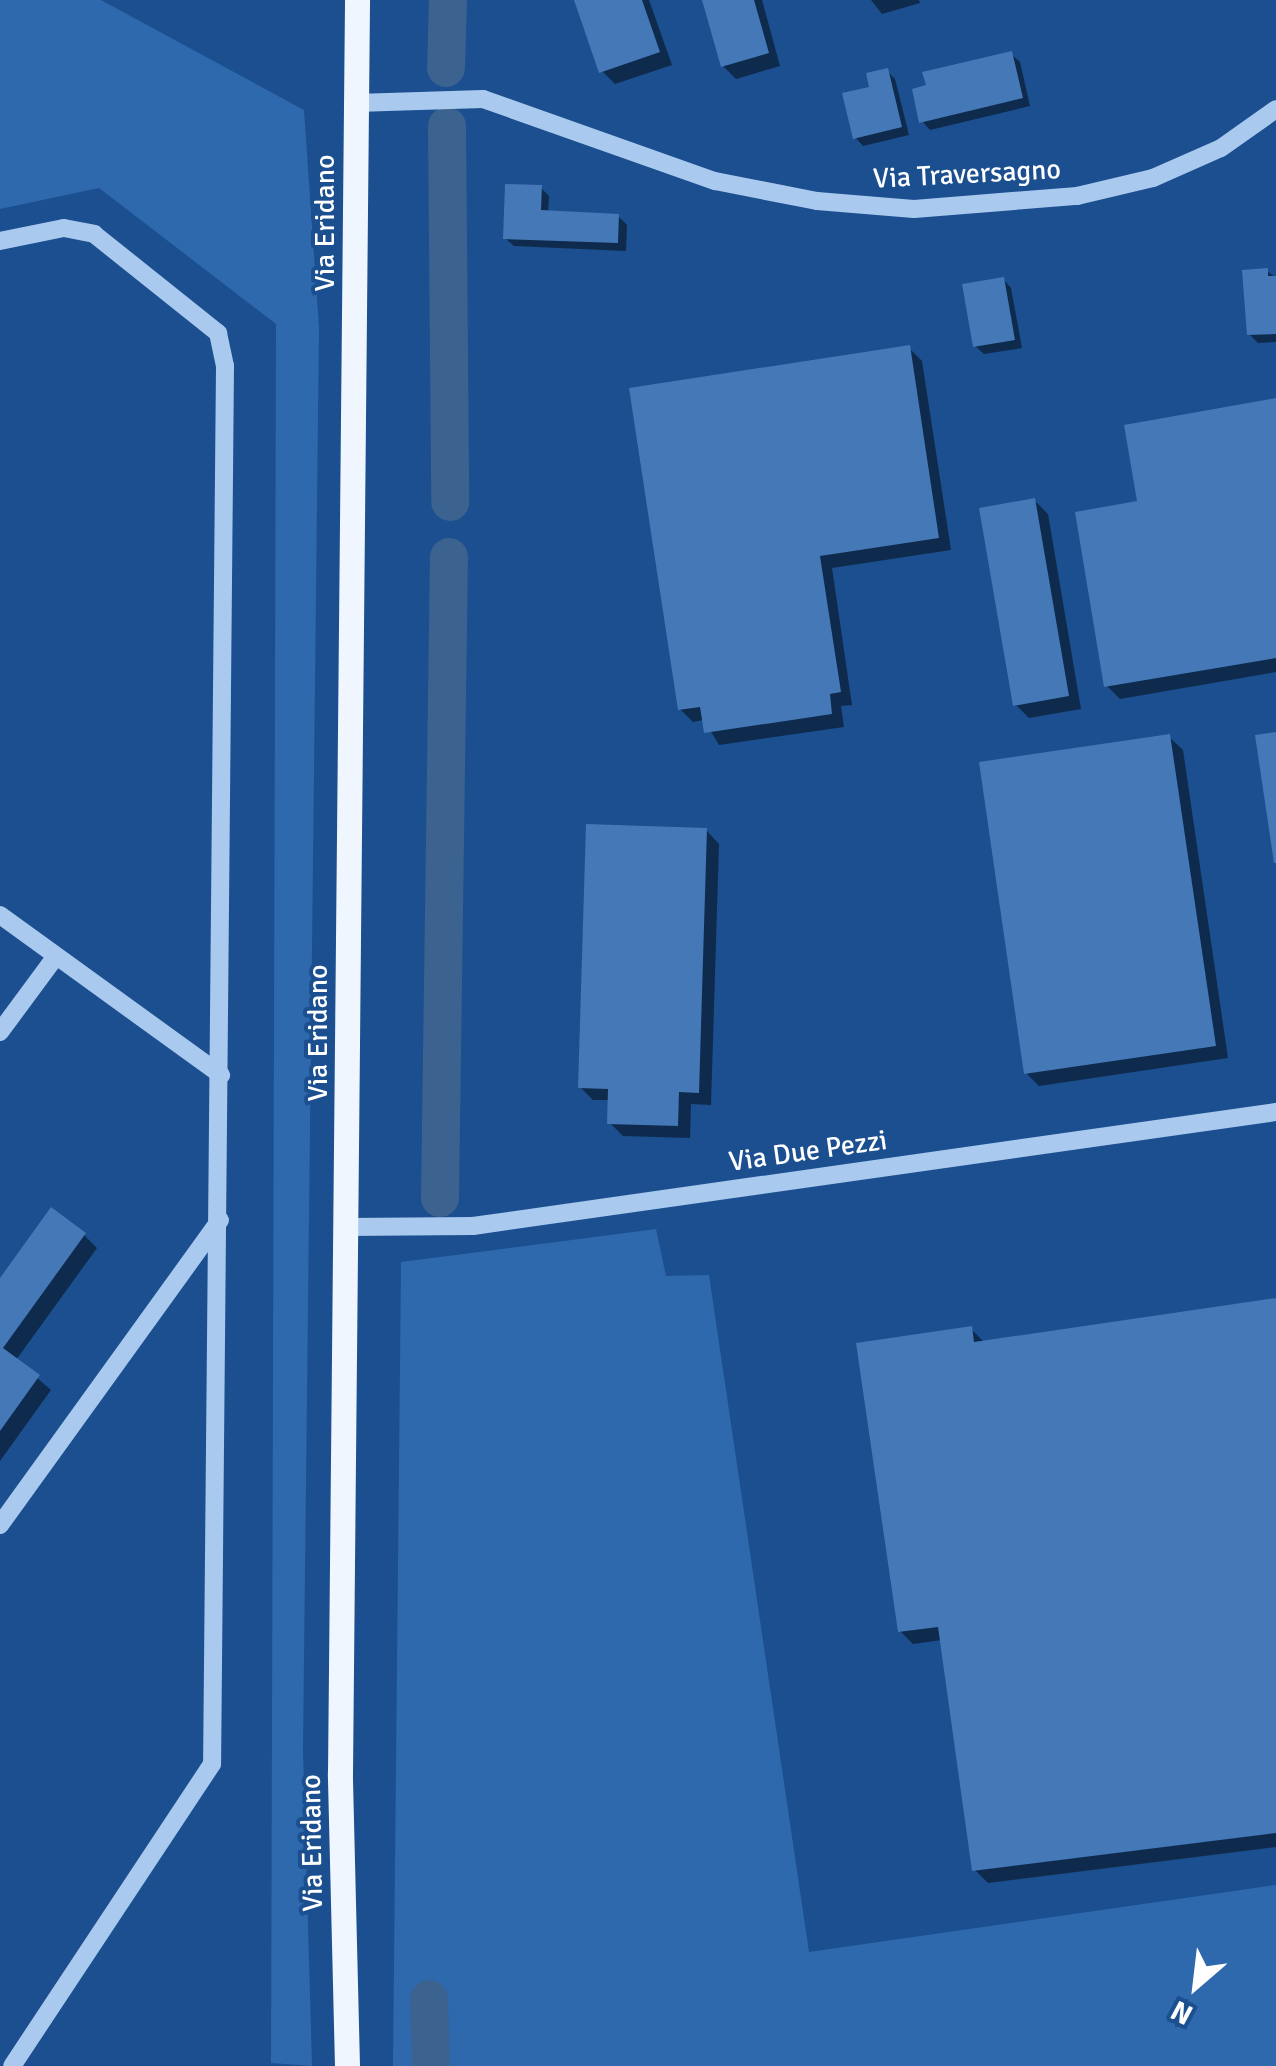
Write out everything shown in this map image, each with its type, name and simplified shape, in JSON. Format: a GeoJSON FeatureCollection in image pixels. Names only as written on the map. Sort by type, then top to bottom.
{"type":"FeatureCollection","features":[{"type":"Feature","properties":{"kind":"main road","name":"Via Eridano"},"geometry":{"type":"LineString","coordinates":[[347,2066],[340,1773],[357,0]]}},
{"type":"Feature","properties":{"kind":"street","name":"Via Traversagno"},"geometry":{"type":"LineString","coordinates":[[356,103],[416,97],[482,99],[715,181],[817,201],[914,209],[1062,198],[1153,178],[1221,148],[1276,109]]}},
{"type":"Feature","properties":{"kind":"street"},"geometry":{"type":"LineString","coordinates":[[0,241],[64,228],[94,234],[218,333],[225,366],[212,1764],[12,2066]]}},
{"type":"Feature","properties":{"kind":"street"},"geometry":{"type":"LineString","coordinates":[[0,915],[221,1075]]}},
{"type":"Feature","properties":{"kind":"street"},"geometry":{"type":"LineString","coordinates":[[0,1032],[56,956]]}},
{"type":"Feature","properties":{"kind":"street","name":"Via Due Pezzi"},"geometry":{"type":"LineString","coordinates":[[346,1227],[473,1226],[1276,1112]]}},
{"type":"Feature","properties":{"kind":"street"},"geometry":{"type":"LineString","coordinates":[[0,1525],[220,1219]]}},
{"type":"Feature","properties":{"kind":"shaded area"},"geometry":{"type":"Polygon","coordinates":[[[0,0],[101,0],[304,110],[319,327],[303,1751],[312,2066],[271,2063],[276,324],[99,188],[0,209],[0,0]]]}},
{"type":"Feature","properties":{"kind":"shaded area"},"geometry":{"type":"Polygon","coordinates":[[[656,1229],[666,1276],[709,1275],[809,1952],[1276,1885],[1276,2066],[393,2066],[401,1262],[656,1229]]]}},
{"type":"Feature","properties":{"kind":"building"},"geometry":{"type":"Polygon","coordinates":[[[574,0],[642,0],[660,52],[599,73],[574,0]]]}},
{"type":"Feature","properties":{"kind":"building"},"geometry":{"type":"Polygon","coordinates":[[[702,0],[754,0],[769,53],[721,67],[702,0]]]}},
{"type":"Feature","properties":{"kind":"building"},"geometry":{"type":"Polygon","coordinates":[[[1012,51],[1023,98],[919,123],[912,89],[926,85],[922,72],[1012,51]]]}},
{"type":"Feature","properties":{"kind":"building"},"geometry":{"type":"Polygon","coordinates":[[[888,68],[902,127],[853,139],[842,93],[869,87],[866,73],[888,68]]]}},
{"type":"Feature","properties":{"kind":"building"},"geometry":{"type":"Polygon","coordinates":[[[505,184],[542,185],[541,210],[619,214],[618,243],[503,239],[505,184]]]}},
{"type":"Feature","properties":{"kind":"building"},"geometry":{"type":"Polygon","coordinates":[[[1268,268],[1268,276],[1276,276],[1276,334],[1247,335],[1242,270],[1268,268]]]}},
{"type":"Feature","properties":{"kind":"building"},"geometry":{"type":"Polygon","coordinates":[[[1004,277],[1015,340],[973,347],[962,284],[1004,277]]]}},
{"type":"Feature","properties":{"kind":"building"},"geometry":{"type":"Polygon","coordinates":[[[910,345],[939,538],[820,556],[841,692],[830,694],[832,714],[704,733],[700,707],[678,710],[629,388],[910,345]]]}},
{"type":"Feature","properties":{"kind":"building"},"geometry":{"type":"Polygon","coordinates":[[[1276,398],[1276,658],[1104,687],[1075,512],[1137,501],[1124,425],[1276,398]]]}},
{"type":"Feature","properties":{"kind":"building"},"geometry":{"type":"Polygon","coordinates":[[[1035,498],[1069,696],[1013,706],[979,508],[1035,498]]]}},
{"type":"Feature","properties":{"kind":"building"},"geometry":{"type":"Polygon","coordinates":[[[1276,732],[1276,863],[1274,863],[1255,735],[1276,732]]]}},
{"type":"Feature","properties":{"kind":"building"},"geometry":{"type":"Polygon","coordinates":[[[1170,734],[1216,1046],[1024,1074],[979,762],[1170,734]]]}},
{"type":"Feature","properties":{"kind":"building"},"geometry":{"type":"Polygon","coordinates":[[[586,824],[707,828],[699,1093],[679,1092],[678,1126],[607,1124],[608,1089],[578,1088],[586,824]]]}},
{"type":"Feature","properties":{"kind":"building"},"geometry":{"type":"Polygon","coordinates":[[[51,1207],[86,1233],[3,1348],[40,1375],[0,1431],[0,1278],[51,1207]]]}},
{"type":"Feature","properties":{"kind":"building"},"geometry":{"type":"Polygon","coordinates":[[[1276,1298],[1276,1833],[972,1871],[938,1627],[898,1632],[856,1343],[972,1326],[974,1342],[1276,1298]]]}},
{"type":"Feature","properties":{"kind":"waterway"},"geometry":{"type":"LineString","coordinates":[[446,68],[448,0]]}},
{"type":"Feature","properties":{"kind":"waterway"},"geometry":{"type":"LineString","coordinates":[[447,126],[450,502]]}},
{"type":"Feature","properties":{"kind":"waterway"},"geometry":{"type":"LineString","coordinates":[[440,1198],[449,557]]}},
{"type":"Feature","properties":{"kind":"waterway"},"geometry":{"type":"LineString","coordinates":[[429,1999],[431,2066]]}}]}
